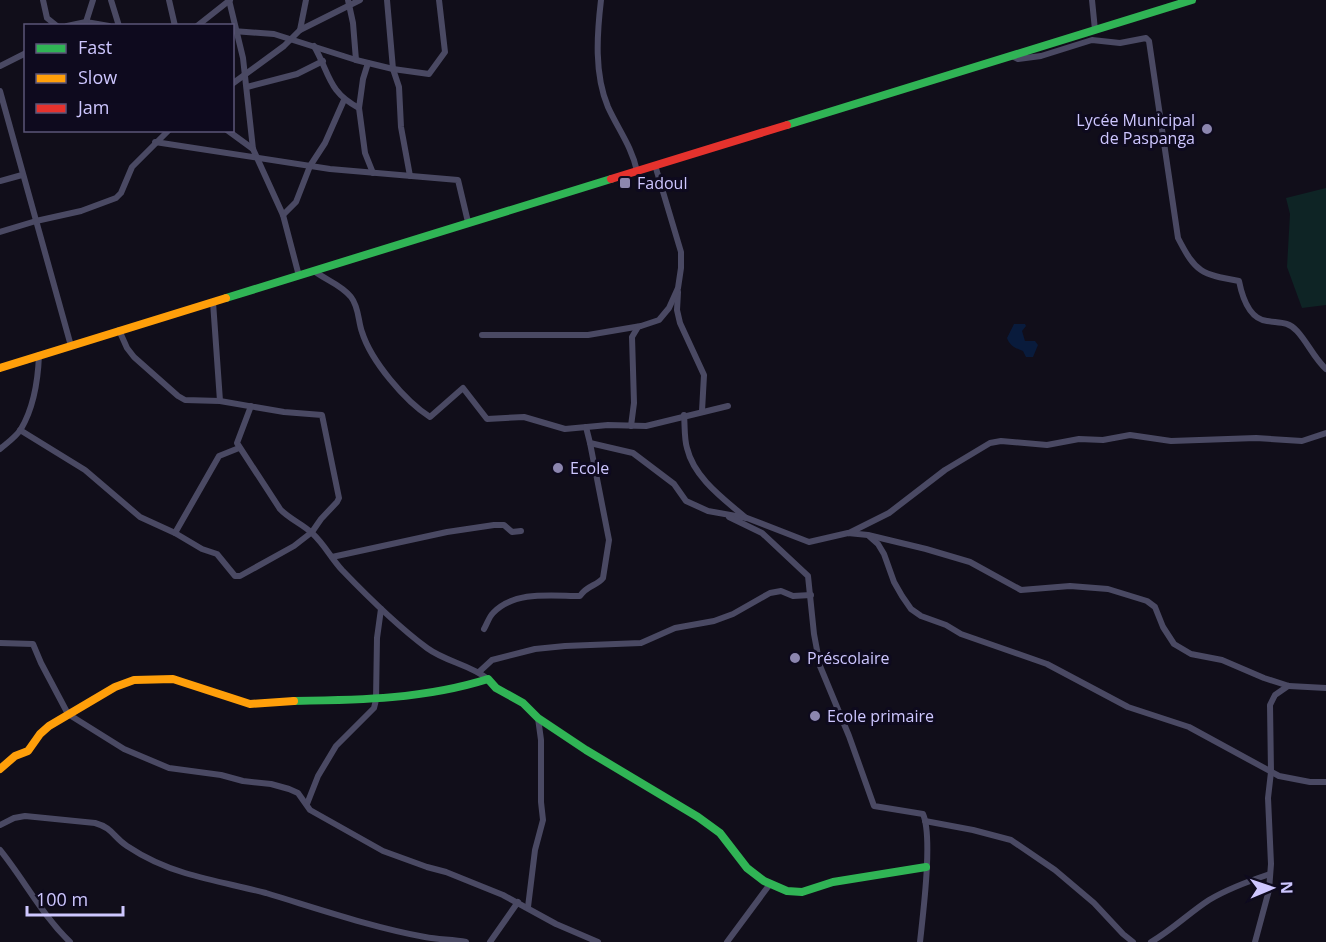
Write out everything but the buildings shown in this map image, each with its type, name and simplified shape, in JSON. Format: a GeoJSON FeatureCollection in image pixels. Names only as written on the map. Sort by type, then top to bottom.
{"type":"FeatureCollection","features":[{"type":"Feature","properties":{"kind":"main road"},"geometry":{"type":"LineString","coordinates":[[0,368],[1192,0]]}},
{"type":"Feature","properties":{"kind":"main road"},"geometry":{"type":"LineString","coordinates":[[0,769],[15,756],[28,751],[49,726],[115,687],[134,680],[173,679],[250,704],[282,701],[376,700],[457,689],[488,679],[496,688],[523,703],[538,718],[586,750],[698,817],[720,833],[747,868],[770,884],[787,891],[802,892],[833,882],[926,867]]}},
{"type":"Feature","properties":{"kind":"street"},"geometry":{"type":"LineString","coordinates":[[43,0],[48,18],[55,24]]}},
{"type":"Feature","properties":{"kind":"street"},"geometry":{"type":"LineString","coordinates":[[86,22],[93,0]]}},
{"type":"Feature","properties":{"kind":"street"},"geometry":{"type":"LineString","coordinates":[[111,0],[118,24]]}},
{"type":"Feature","properties":{"kind":"street"},"geometry":{"type":"LineString","coordinates":[[169,0],[175,24]]}},
{"type":"Feature","properties":{"kind":"street"},"geometry":{"type":"LineString","coordinates":[[200,24],[230,0]]}},
{"type":"Feature","properties":{"kind":"street"},"geometry":{"type":"LineString","coordinates":[[230,0],[233,24]]}},
{"type":"Feature","properties":{"kind":"street"},"geometry":{"type":"LineString","coordinates":[[234,83],[291,40],[300,30],[348,3],[360,0]]}},
{"type":"Feature","properties":{"kind":"street"},"geometry":{"type":"LineString","coordinates":[[387,0],[393,69],[399,87],[401,127],[410,176]]}},
{"type":"Feature","properties":{"kind":"street"},"geometry":{"type":"LineString","coordinates":[[299,276],[283,215],[253,148],[243,58],[234,31],[274,34],[356,60],[393,69],[429,74],[443,57],[444,46],[438,0]]}},
{"type":"Feature","properties":{"kind":"street"},"geometry":{"type":"LineString","coordinates":[[601,0],[598,56],[600,76],[607,104],[629,146],[637,171]]}},
{"type":"Feature","properties":{"kind":"street"},"geometry":{"type":"LineString","coordinates":[[1092,0],[1095,30]]}},
{"type":"Feature","properties":{"kind":"street"},"geometry":{"type":"LineString","coordinates":[[300,30],[307,1]]}},
{"type":"Feature","properties":{"kind":"street"},"geometry":{"type":"LineString","coordinates":[[348,3],[353,23],[356,60]]}},
{"type":"Feature","properties":{"kind":"street"},"geometry":{"type":"LineString","coordinates":[[76,24],[86,22],[98,24]]}},
{"type":"Feature","properties":{"kind":"street"},"geometry":{"type":"LineString","coordinates":[[1011,56],[1018,59],[1041,56],[1092,40],[1120,43],[1146,38],[1149,41],[1178,238],[1189,259],[1200,271],[1222,279],[1239,281],[1243,300],[1254,314],[1260,319],[1280,321],[1291,326],[1317,361],[1326,369]]}},
{"type":"Feature","properties":{"kind":"street"},"geometry":{"type":"LineString","coordinates":[[314,46],[323,61],[330,82],[344,100],[359,108]]}},
{"type":"Feature","properties":{"kind":"street"},"geometry":{"type":"LineString","coordinates":[[0,66],[24,54]]}},
{"type":"Feature","properties":{"kind":"street"},"geometry":{"type":"LineString","coordinates":[[247,87],[297,74],[323,61]]}},
{"type":"Feature","properties":{"kind":"street"},"geometry":{"type":"LineString","coordinates":[[368,63],[359,108],[365,153],[373,173]]}},
{"type":"Feature","properties":{"kind":"street"},"geometry":{"type":"LineString","coordinates":[[0,91],[71,346]]}},
{"type":"Feature","properties":{"kind":"street"},"geometry":{"type":"LineString","coordinates":[[283,215],[296,202],[310,166],[325,143],[344,100]]}},
{"type":"Feature","properties":{"kind":"street"},"geometry":{"type":"LineString","coordinates":[[0,232],[81,211],[116,198],[121,193],[132,167],[167,132]]}},
{"type":"Feature","properties":{"kind":"street"},"geometry":{"type":"LineString","coordinates":[[230,132],[253,148]]}},
{"type":"Feature","properties":{"kind":"street"},"geometry":{"type":"LineString","coordinates":[[155,142],[310,166],[458,180],[468,222]]}},
{"type":"Feature","properties":{"kind":"street"},"geometry":{"type":"LineString","coordinates":[[655,165],[681,252],[677,309],[680,323],[704,375],[702,411]]}},
{"type":"Feature","properties":{"kind":"street"},"geometry":{"type":"LineString","coordinates":[[0,181],[22,175]]}},
{"type":"Feature","properties":{"kind":"street"},"geometry":{"type":"LineString","coordinates":[[314,271],[337,284],[352,298],[368,348],[418,409],[430,417],[463,388],[487,419],[524,417],[565,429],[646,426],[728,406]]}},
{"type":"Feature","properties":{"kind":"street"},"geometry":{"type":"LineString","coordinates":[[482,335],[588,335],[638,326],[659,320],[669,308],[678,288]]}},
{"type":"Feature","properties":{"kind":"street"},"geometry":{"type":"LineString","coordinates":[[213,302],[220,401]]}},
{"type":"Feature","properties":{"kind":"street"},"geometry":{"type":"LineString","coordinates":[[631,426],[634,403],[632,337],[638,326]]}},
{"type":"Feature","properties":{"kind":"street"},"geometry":{"type":"LineString","coordinates":[[20,430],[85,470],[140,517],[217,555],[235,576],[240,576],[294,546],[312,532],[339,498],[322,415],[284,412],[220,401],[185,400],[134,357],[119,330]]}},
{"type":"Feature","properties":{"kind":"street"},"geometry":{"type":"LineString","coordinates":[[0,449],[20,430],[38,385],[39,355]]}},
{"type":"Feature","properties":{"kind":"street"},"geometry":{"type":"LineString","coordinates":[[251,405],[237,443],[286,516],[312,532],[343,570],[399,626],[435,654],[479,672],[488,679]]}},
{"type":"Feature","properties":{"kind":"street"},"geometry":{"type":"LineString","coordinates":[[684,415],[687,448],[695,466],[713,490],[747,518]]}},
{"type":"Feature","properties":{"kind":"street"},"geometry":{"type":"LineString","coordinates":[[484,629],[493,613],[512,601],[528,596],[580,596],[585,589],[603,578],[609,540],[608,528],[586,427]]}},
{"type":"Feature","properties":{"kind":"street"},"geometry":{"type":"LineString","coordinates":[[590,443],[633,453],[674,484],[686,501],[708,511],[747,518],[809,542],[848,533],[889,513],[945,470],[990,443],[1001,441],[1047,445],[1079,439],[1102,440],[1130,435],[1171,441],[1256,438],[1302,441],[1326,433]]}},
{"type":"Feature","properties":{"kind":"street"},"geometry":{"type":"LineString","coordinates":[[175,533],[219,456],[239,448]]}},
{"type":"Feature","properties":{"kind":"street"},"geometry":{"type":"LineString","coordinates":[[724,515],[762,533],[808,576],[820,666],[849,736],[874,806],[922,814],[925,821],[926,867],[920,942]]}},
{"type":"Feature","properties":{"kind":"street"},"geometry":{"type":"LineString","coordinates":[[332,557],[447,532],[494,525],[504,525],[512,532],[521,531]]}},
{"type":"Feature","properties":{"kind":"street"},"geometry":{"type":"LineString","coordinates":[[848,533],[926,549],[970,562],[1021,590],[1070,586],[1099,588],[1147,601],[1155,607],[1163,627],[1174,644],[1191,654],[1222,660],[1289,686],[1326,688]]}},
{"type":"Feature","properties":{"kind":"street"},"geometry":{"type":"LineString","coordinates":[[868,536],[878,544],[884,554],[894,582],[902,596],[911,609],[921,616],[946,625],[962,634],[1047,664],[1128,707],[1189,728],[1271,772],[1292,779],[1326,782]]}},
{"type":"Feature","properties":{"kind":"street"},"geometry":{"type":"LineString","coordinates":[[479,672],[492,660],[534,649],[640,644],[675,628],[714,621],[733,614],[770,593],[781,591],[793,596],[811,595]]}},
{"type":"Feature","properties":{"kind":"street"},"geometry":{"type":"LineString","coordinates":[[307,804],[318,776],[336,746],[374,708],[377,638],[381,609]]}},
{"type":"Feature","properties":{"kind":"street"},"geometry":{"type":"LineString","coordinates":[[0,643],[33,644],[40,663],[68,714],[124,749],[163,765],[243,781],[271,784],[298,793],[310,810],[383,850],[446,872],[518,902],[556,924],[598,942]]}},
{"type":"Feature","properties":{"kind":"street"},"geometry":{"type":"LineString","coordinates":[[1255,942],[1269,890],[1270,705],[1275,695],[1289,686]]}},
{"type":"Feature","properties":{"kind":"street"},"geometry":{"type":"LineString","coordinates":[[528,907],[536,850],[543,820],[538,718]]}},
{"type":"Feature","properties":{"kind":"street"},"geometry":{"type":"LineString","coordinates":[[0,825],[14,818],[25,816],[105,826],[113,831],[124,844],[154,862],[186,873],[428,938],[466,942]]}},
{"type":"Feature","properties":{"kind":"street"},"geometry":{"type":"LineString","coordinates":[[925,821],[1011,840],[1055,870],[1094,903],[1133,942]]}},
{"type":"Feature","properties":{"kind":"street"},"geometry":{"type":"LineString","coordinates":[[0,850],[20,875],[31,896],[49,920],[70,942]]}},
{"type":"Feature","properties":{"kind":"street"},"geometry":{"type":"LineString","coordinates":[[1151,942],[1166,934],[1208,901],[1240,884],[1270,874]]}},
{"type":"Feature","properties":{"kind":"street"},"geometry":{"type":"LineString","coordinates":[[727,942],[770,884]]}},
{"type":"Feature","properties":{"kind":"street"},"geometry":{"type":"LineString","coordinates":[[490,942],[518,902]]}},
{"type":"Feature","properties":{"kind":"green space"},"geometry":{"type":"Polygon","coordinates":[[[1326,188],[1326,305],[1302,308],[1287,267],[1290,214],[1286,198],[1326,188]]]}},
{"type":"Feature","properties":{"kind":"water"},"geometry":{"type":"Polygon","coordinates":[[[1014,324],[1025,324],[1022,331],[1025,341],[1035,341],[1038,345],[1033,357],[1026,357],[1023,351],[1008,341],[1007,338],[1014,324]]]}},
{"type":"Feature","properties":{"kind":"traffic: fast"},"geometry":{"type":"LineString","coordinates":[[787,125],[1192,0]]}},
{"type":"Feature","properties":{"kind":"traffic: fast"},"geometry":{"type":"LineString","coordinates":[[226,298],[611,179]]}},
{"type":"Feature","properties":{"kind":"traffic: fast"},"geometry":{"type":"LineString","coordinates":[[294,701],[368,699],[416,694],[440,691],[488,679],[496,688],[523,703],[538,718],[586,750],[698,817],[720,833],[747,868],[764,881],[787,891],[802,892],[833,882],[926,867]]}},
{"type":"Feature","properties":{"kind":"traffic: slow"},"geometry":{"type":"LineString","coordinates":[[0,368],[226,298]]}},
{"type":"Feature","properties":{"kind":"traffic: slow"},"geometry":{"type":"LineString","coordinates":[[0,769],[15,756],[28,751],[49,726],[115,687],[134,680],[173,679],[250,704],[294,701]]}},
{"type":"Feature","properties":{"kind":"traffic: jam"},"geometry":{"type":"LineString","coordinates":[[611,179],[787,125]]}},
{"type":"Feature","properties":{"kind":"place","name":"Lycée Municipal de Paspanga"},"geometry":{"type":"Point","coordinates":[1207,129]}},
{"type":"Feature","properties":{"kind":"place","name":"Fadoul"},"geometry":{"type":"Point","coordinates":[625,183]}},
{"type":"Feature","properties":{"kind":"place","name":"Ecole"},"geometry":{"type":"Point","coordinates":[558,468]}},
{"type":"Feature","properties":{"kind":"place","name":"Préscolaire"},"geometry":{"type":"Point","coordinates":[795,658]}},
{"type":"Feature","properties":{"kind":"place","name":"Ecole primaire"},"geometry":{"type":"Point","coordinates":[815,716]}}]}
